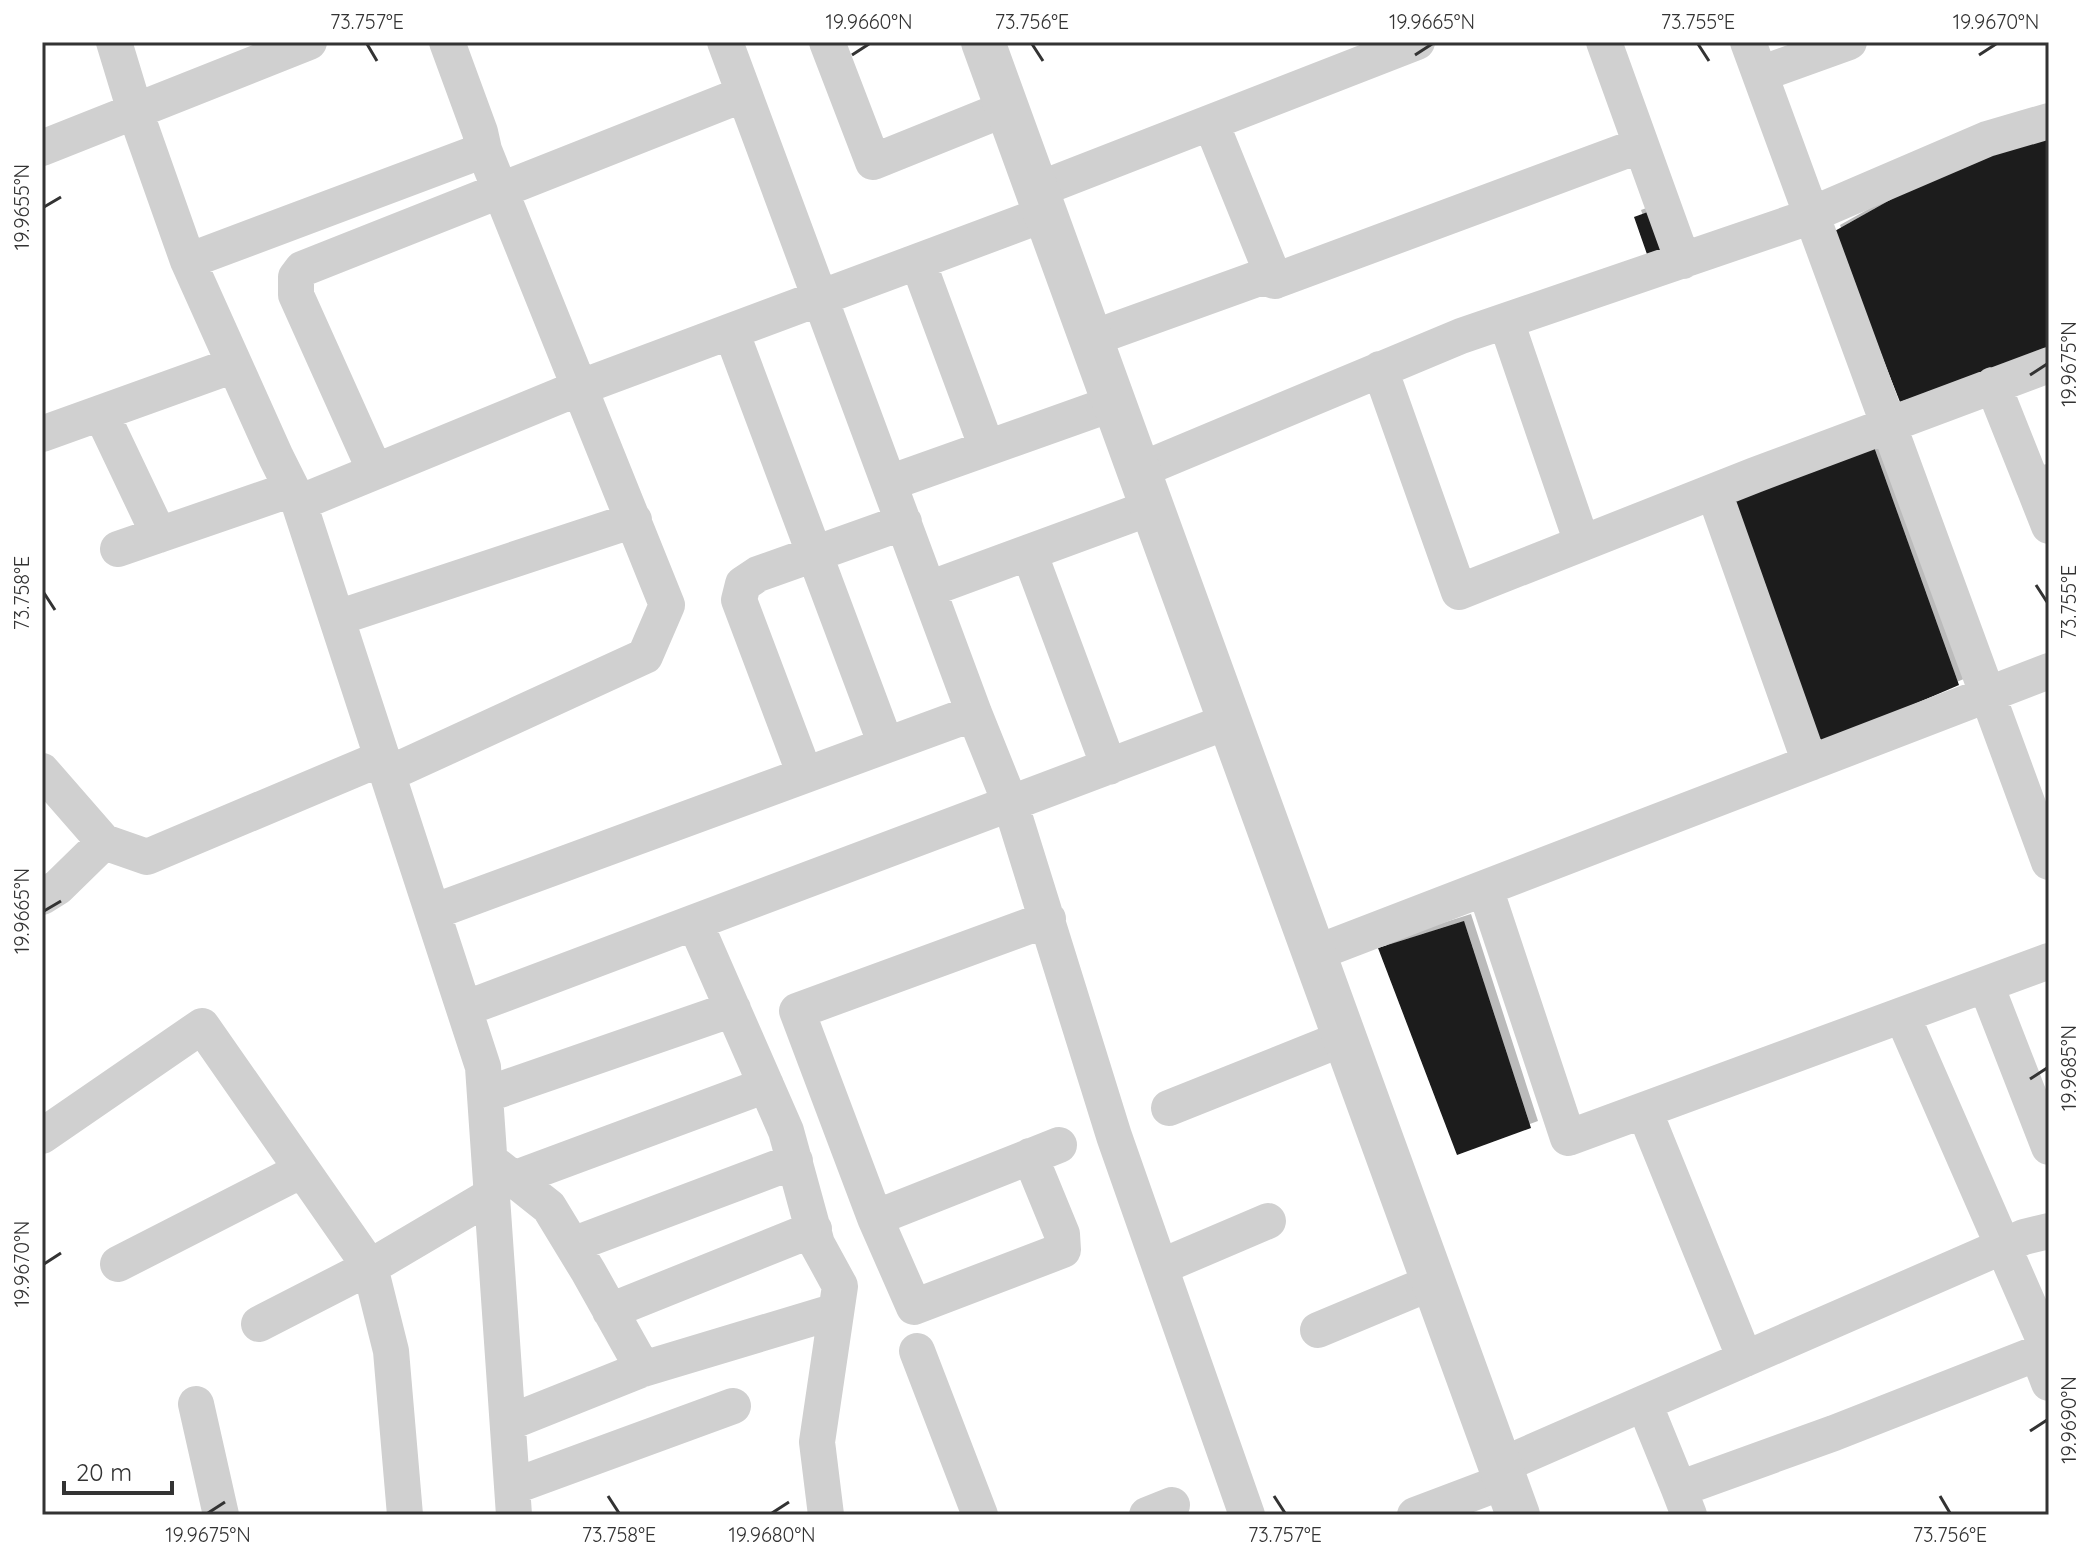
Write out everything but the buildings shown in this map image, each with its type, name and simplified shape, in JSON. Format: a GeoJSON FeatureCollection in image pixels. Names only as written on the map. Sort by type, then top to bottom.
{"type":"FeatureCollection","features":[{"type":"Feature","properties":{"kind":"street"},"geometry":{"type":"LineString","coordinates":[[114,42],[188,261],[296,496],[483,1067],[498,1178],[513,1501],[733,1406]]}},
{"type":"Feature","properties":{"kind":"street"},"geometry":{"type":"LineString","coordinates":[[42,148],[135,111],[268,50],[309,42]]}},
{"type":"Feature","properties":{"kind":"street"},"geometry":{"type":"LineString","coordinates":[[42,771],[104,842],[147,857],[385,766],[645,656],[667,605],[484,150],[447,42]]}},
{"type":"Feature","properties":{"kind":"street"},"geometry":{"type":"LineString","coordinates":[[725,42],[1011,805],[1114,1136],[1247,1515]]}},
{"type":"Feature","properties":{"kind":"street"},"geometry":{"type":"LineString","coordinates":[[827,42],[873,162],[1007,108]]}},
{"type":"Feature","properties":{"kind":"street"},"geometry":{"type":"LineString","coordinates":[[983,42],[1508,1487]]}},
{"type":"Feature","properties":{"kind":"street"},"geometry":{"type":"LineString","coordinates":[[118,549],[375,471],[581,387],[918,262],[1211,123],[1417,42]]}},
{"type":"Feature","properties":{"kind":"street"},"geometry":{"type":"LineString","coordinates":[[1604,42],[1683,261]]}},
{"type":"Feature","properties":{"kind":"street"},"geometry":{"type":"LineString","coordinates":[[1849,42],[1754,58],[2049,862]]}},
{"type":"Feature","properties":{"kind":"street"},"geometry":{"type":"LineString","coordinates":[[375,471],[296,295],[296,277],[302,269],[744,94]]}},
{"type":"Feature","properties":{"kind":"street"},"geometry":{"type":"LineString","coordinates":[[929,589],[1029,552],[1380,369],[1461,336],[1812,216],[1987,139],[2049,121]]}},
{"type":"Feature","properties":{"kind":"street"},"geometry":{"type":"LineString","coordinates":[[1211,123],[1275,281]]}},
{"type":"Feature","properties":{"kind":"street"},"geometry":{"type":"LineString","coordinates":[[1090,339],[1262,277],[1275,281],[1641,145]]}},
{"type":"Feature","properties":{"kind":"street"},"geometry":{"type":"LineString","coordinates":[[188,261],[484,150]]}},
{"type":"Feature","properties":{"kind":"street"},"geometry":{"type":"LineString","coordinates":[[918,262],[987,448]]}},
{"type":"Feature","properties":{"kind":"street"},"geometry":{"type":"LineString","coordinates":[[1506,321],[1582,543]]}},
{"type":"Feature","properties":{"kind":"street"},"geometry":{"type":"LineString","coordinates":[[731,331],[886,745]]}},
{"type":"Feature","properties":{"kind":"street"},"geometry":{"type":"LineString","coordinates":[[42,434],[234,365]]}},
{"type":"Feature","properties":{"kind":"street"},"geometry":{"type":"LineString","coordinates":[[1380,369],[1459,592],[2049,365]]}},
{"type":"Feature","properties":{"kind":"street"},"geometry":{"type":"LineString","coordinates":[[1993,385],[2042,485],[2049,526]]}},
{"type":"Feature","properties":{"kind":"street"},"geometry":{"type":"LineString","coordinates":[[889,483],[1114,403]]}},
{"type":"Feature","properties":{"kind":"street"},"geometry":{"type":"LineString","coordinates":[[101,413],[159,535]]}},
{"type":"Feature","properties":{"kind":"street"},"geometry":{"type":"LineString","coordinates":[[1714,492],[1810,763]]}},
{"type":"Feature","properties":{"kind":"street"},"geometry":{"type":"LineString","coordinates":[[337,618],[634,520]]}},
{"type":"Feature","properties":{"kind":"street"},"geometry":{"type":"LineString","coordinates":[[805,775],[739,600],[743,584],[758,574],[904,522]]}},
{"type":"Feature","properties":{"kind":"street"},"geometry":{"type":"LineString","coordinates":[[1029,552],[1109,767]]}},
{"type":"Feature","properties":{"kind":"street"},"geometry":{"type":"LineString","coordinates":[[1313,954],[2049,671]]}},
{"type":"Feature","properties":{"kind":"street"},"geometry":{"type":"LineString","coordinates":[[433,912],[974,713]]}},
{"type":"Feature","properties":{"kind":"street"},"geometry":{"type":"LineString","coordinates":[[464,1009],[1229,721]]}},
{"type":"Feature","properties":{"kind":"street"},"geometry":{"type":"LineString","coordinates":[[42,897],[58,887],[104,842]]}},
{"type":"Feature","properties":{"kind":"street"},"geometry":{"type":"LineString","coordinates":[[1485,888],[1568,1138],[2049,961]]}},
{"type":"Feature","properties":{"kind":"street"},"geometry":{"type":"LineString","coordinates":[[875,1218],[1044,1150],[1063,1250],[914,1307],[875,1218],[797,1011],[1048,919]]}},
{"type":"Feature","properties":{"kind":"street"},"geometry":{"type":"LineString","coordinates":[[695,923],[786,1131],[817,1244],[840,1286],[817,1442],[826,1515]]}},
{"type":"Feature","properties":{"kind":"street"},"geometry":{"type":"LineString","coordinates":[[1986,985],[2049,1147]]}},
{"type":"Feature","properties":{"kind":"street"},"geometry":{"type":"LineString","coordinates":[[485,1095],[733,1009]]}},
{"type":"Feature","properties":{"kind":"street"},"geometry":{"type":"LineString","coordinates":[[1644,1403],[1684,1502],[1834,1433],[2048,1366],[2004,1247],[1902,1015]]}},
{"type":"Feature","properties":{"kind":"street"},"geometry":{"type":"LineString","coordinates":[[42,1136],[202,1026],[370,1267],[391,1351],[405,1515]]}},
{"type":"Feature","properties":{"kind":"street"},"geometry":{"type":"LineString","coordinates":[[1169,1108],[1344,1038]]}},
{"type":"Feature","properties":{"kind":"street"},"geometry":{"type":"LineString","coordinates":[[259,1324],[370,1267],[498,1178],[766,1085]]}},
{"type":"Feature","properties":{"kind":"street"},"geometry":{"type":"LineString","coordinates":[[1644,1110],[1745,1359]]}},
{"type":"Feature","properties":{"kind":"street"},"geometry":{"type":"LineString","coordinates":[[572,1245],[795,1161]]}},
{"type":"Feature","properties":{"kind":"street"},"geometry":{"type":"LineString","coordinates":[[118,1264],[302,1170]]}},
{"type":"Feature","properties":{"kind":"street"},"geometry":{"type":"LineString","coordinates":[[498,1178],[549,1207],[643,1369]]}},
{"type":"Feature","properties":{"kind":"street"},"geometry":{"type":"LineString","coordinates":[[1160,1267],[1268,1221]]}},
{"type":"Feature","properties":{"kind":"street"},"geometry":{"type":"LineString","coordinates":[[610,1311],[814,1229]]}},
{"type":"Feature","properties":{"kind":"street"},"geometry":{"type":"LineString","coordinates":[[1415,1515],[1508,1487],[1644,1403],[2024,1237],[2049,1231]]}},
{"type":"Feature","properties":{"kind":"street"},"geometry":{"type":"LineString","coordinates":[[1318,1330],[1433,1282]]}},
{"type":"Feature","properties":{"kind":"street"},"geometry":{"type":"LineString","coordinates":[[508,1423],[643,1369],[836,1311]]}},
{"type":"Feature","properties":{"kind":"street"},"geometry":{"type":"LineString","coordinates":[[917,1351],[980,1515]]}},
{"type":"Feature","properties":{"kind":"street"},"geometry":{"type":"LineString","coordinates":[[196,1404],[221,1515]]}}]}
